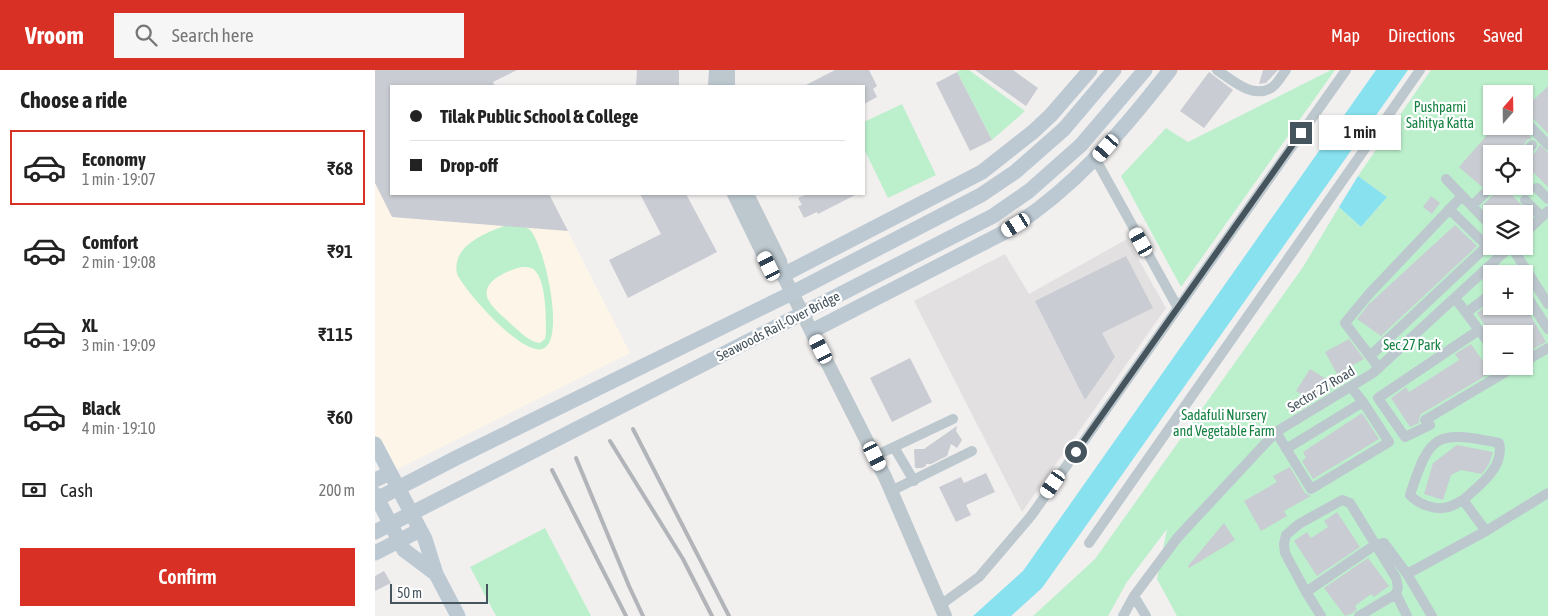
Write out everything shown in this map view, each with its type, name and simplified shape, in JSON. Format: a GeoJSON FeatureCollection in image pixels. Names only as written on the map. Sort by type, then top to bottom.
{"type":"FeatureCollection","features":[{"type":"Feature","properties":{"kind":"main road"},"geometry":{"type":"LineString","coordinates":[[783,275],[982,172],[1034,131],[1051,115],[1090,70]]}},
{"type":"Feature","properties":{"kind":"main road","name":"Seawoods Rail-Over Bridge"},"geometry":{"type":"LineString","coordinates":[[375,500],[455,458],[792,293],[981,195],[1020,168],[1064,129],[1114,70]]}},
{"type":"Feature","properties":{"kind":"main road","name":"Seawoods Rail-Over Bridge"},"geometry":{"type":"LineString","coordinates":[[375,532],[993,216],[1029,191],[1081,145],[1145,70]]}},
{"type":"Feature","properties":{"kind":"main road"},"geometry":{"type":"LineString","coordinates":[[812,331],[1016,225],[1053,198],[1095,160],[1170,70]]}},
{"type":"Feature","properties":{"kind":"main road"},"geometry":{"type":"LineString","coordinates":[[375,444],[420,530],[436,574],[458,616]]}},
{"type":"Feature","properties":{"kind":"main road"},"geometry":{"type":"LineString","coordinates":[[375,480],[390,473]]}},
{"type":"Feature","properties":{"kind":"main road"},"geometry":{"type":"LineString","coordinates":[[375,494],[404,550],[436,574]]}},
{"type":"Feature","properties":{"kind":"main road"},"geometry":{"type":"LineString","coordinates":[[375,553],[420,530]]}},
{"type":"Feature","properties":{"kind":"street"},"geometry":{"type":"LineString","coordinates":[[715,70],[715,85]]}},
{"type":"Feature","properties":{"kind":"street"},"geometry":{"type":"LineString","coordinates":[[728,70],[728,85]]}},
{"type":"Feature","properties":{"kind":"street"},"geometry":{"type":"LineString","coordinates":[[1217,70],[1241,87],[1263,91],[1272,88],[1286,70]]}},
{"type":"Feature","properties":{"kind":"street"},"geometry":{"type":"LineString","coordinates":[[748,195],[780,260],[783,275],[875,456],[942,611],[979,577],[1031,516],[1346,70]]}},
{"type":"Feature","properties":{"kind":"street"},"geometry":{"type":"LineString","coordinates":[[1089,543],[1420,70]]}},
{"type":"Feature","properties":{"kind":"street"},"geometry":{"type":"LineString","coordinates":[[1533,129],[1548,145]]}},
{"type":"Feature","properties":{"kind":"street"},"geometry":{"type":"LineString","coordinates":[[1540,136],[1548,129]]}},
{"type":"Feature","properties":{"kind":"street"},"geometry":{"type":"LineString","coordinates":[[1095,160],[1178,308]]}},
{"type":"Feature","properties":{"kind":"street"},"geometry":{"type":"LineString","coordinates":[[1446,179],[1483,218]]}},
{"type":"Feature","properties":{"kind":"street"},"geometry":{"type":"LineString","coordinates":[[1537,188],[1548,199]]}},
{"type":"Feature","properties":{"kind":"street"},"geometry":{"type":"LineString","coordinates":[[734,195],[769,266],[783,275]]}},
{"type":"Feature","properties":{"kind":"street"},"geometry":{"type":"LineString","coordinates":[[1472,206],[1483,195]]}},
{"type":"Feature","properties":{"kind":"street"},"geometry":{"type":"LineString","coordinates":[[1379,368],[1345,323],[1369,294],[1461,196]]}},
{"type":"Feature","properties":{"kind":"street"},"geometry":{"type":"LineString","coordinates":[[1525,200],[1545,214],[1533,225]]}},
{"type":"Feature","properties":{"kind":"street"},"geometry":{"type":"LineString","coordinates":[[1370,356],[1487,246],[1449,209]]}},
{"type":"Feature","properties":{"kind":"street","name":"Sector 27 Road"},"geometry":{"type":"LineString","coordinates":[[1123,616],[1134,596],[1178,537],[1275,432],[1351,387],[1379,368],[1501,255]]}},
{"type":"Feature","properties":{"kind":"street"},"geometry":{"type":"LineString","coordinates":[[1517,255],[1548,304]]}},
{"type":"Feature","properties":{"kind":"street"},"geometry":{"type":"LineString","coordinates":[[1455,298],[1483,335]]}},
{"type":"Feature","properties":{"kind":"street"},"geometry":{"type":"LineString","coordinates":[[1466,313],[1483,300]]}},
{"type":"Feature","properties":{"kind":"street"},"geometry":{"type":"LineString","coordinates":[[1533,306],[1548,329]]}},
{"type":"Feature","properties":{"kind":"street"},"geometry":{"type":"LineString","coordinates":[[1479,330],[1378,398],[1405,437],[1430,425],[1425,420],[1499,375]]}},
{"type":"Feature","properties":{"kind":"street"},"geometry":{"type":"LineString","coordinates":[[1533,357],[1548,348]]}},
{"type":"Feature","properties":{"kind":"street"},"geometry":{"type":"LineString","coordinates":[[1275,432],[1311,489],[1389,442],[1351,387]]}},
{"type":"Feature","properties":{"kind":"street"},"geometry":{"type":"LineString","coordinates":[[1285,449],[1363,402]]}},
{"type":"Feature","properties":{"kind":"street"},"geometry":{"type":"LineString","coordinates":[[875,456],[953,419]]}},
{"type":"Feature","properties":{"kind":"street"},"geometry":{"type":"LineString","coordinates":[[1449,436],[1465,436],[1499,443],[1500,447],[1496,465],[1490,476],[1463,500],[1448,507],[1437,508],[1415,502],[1410,495],[1422,459],[1436,442],[1449,436]]}},
{"type":"Feature","properties":{"kind":"street"},"geometry":{"type":"LineString","coordinates":[[894,447],[914,481]]}},
{"type":"Feature","properties":{"kind":"street"},"geometry":{"type":"LineString","coordinates":[[891,492],[972,451]]}},
{"type":"Feature","properties":{"kind":"street"},"geometry":{"type":"LineString","coordinates":[[1407,574],[1486,531],[1548,493]]}},
{"type":"Feature","properties":{"kind":"street"},"geometry":{"type":"LineString","coordinates":[[1321,616],[1285,553],[1284,544],[1286,535],[1299,524],[1342,500],[1350,503],[1396,578],[1398,587],[1396,594],[1407,616]]}},
{"type":"Feature","properties":{"kind":"street"},"geometry":{"type":"LineString","coordinates":[[1463,500],[1486,531]]}},
{"type":"Feature","properties":{"kind":"street"},"geometry":{"type":"LineString","coordinates":[[1306,592],[1375,544],[1384,543],[1407,574],[1432,616]]}},
{"type":"Feature","properties":{"kind":"street"},"geometry":{"type":"LineString","coordinates":[[1359,616],[1396,594]]}},
{"type":"Feature","properties":{"kind":"street"},"geometry":{"type":"LineString","coordinates":[[1134,596],[1146,616]]}},
{"type":"Feature","properties":{"kind":"shaded area"},"geometry":{"type":"Polygon","coordinates":[[[375,70],[487,70],[494,85],[390,85],[390,195],[550,195],[630,353],[390,473],[375,444],[375,70]]]}},
{"type":"Feature","properties":{"kind":"shaded area"},"geometry":{"type":"Polygon","coordinates":[[[1127,239],[1166,308],[1022,512],[914,301],[1005,254],[1029,294],[1127,239]]]}},
{"type":"Feature","properties":{"kind":"green space"},"geometry":{"type":"Polygon","coordinates":[[[969,70],[1025,111],[992,140],[957,72],[969,70]]]}},
{"type":"Feature","properties":{"kind":"green space"},"geometry":{"type":"Polygon","coordinates":[[[1331,70],[1335,70],[1181,287],[1121,176],[1166,128],[1188,142],[1331,70]]]}},
{"type":"Feature","properties":{"kind":"green space"},"geometry":{"type":"Polygon","coordinates":[[[1431,70],[1548,70],[1548,616],[1177,616],[1157,579],[1167,529],[1127,582],[1108,616],[1033,616],[1095,559],[1303,267],[1339,207],[1361,227],[1387,197],[1358,176],[1431,70]]]}},
{"type":"Feature","properties":{"kind":"green space"},"geometry":{"type":"Polygon","coordinates":[[[902,104],[936,175],[888,198],[865,151],[865,122],[902,104]]]}},
{"type":"Feature","properties":{"kind":"green space"},"geometry":{"type":"Polygon","coordinates":[[[507,225],[521,226],[529,229],[535,237],[541,252],[553,312],[553,329],[549,343],[542,349],[533,348],[521,343],[496,322],[472,296],[457,274],[457,262],[464,249],[470,243],[485,234],[507,225]],[[522,267],[496,278],[488,288],[487,294],[489,301],[499,313],[524,336],[540,343],[545,339],[546,332],[544,292],[535,270],[522,267]]]}},
{"type":"Feature","properties":{"kind":"green space"},"geometry":{"type":"Polygon","coordinates":[[[545,528],[591,616],[496,616],[470,567],[545,528]]]}},
{"type":"Feature","properties":{"kind":"water"},"geometry":{"type":"Polygon","coordinates":[[[1376,70],[1408,70],[1042,588],[1011,616],[973,616],[1023,571],[1376,70]]]}},
{"type":"Feature","properties":{"kind":"water"},"geometry":{"type":"Polygon","coordinates":[[[1358,176],[1387,197],[1361,227],[1339,207],[1358,176]]]}},
{"type":"Feature","properties":{"kind":"building"},"geometry":{"type":"Polygon","coordinates":[[[375,70],[517,70],[493,82],[494,85],[390,85],[390,195],[550,195],[568,231],[392,217],[375,183],[375,70]]]}},
{"type":"Feature","properties":{"kind":"building"},"geometry":{"type":"Polygon","coordinates":[[[637,70],[679,70],[679,85],[636,85],[637,70]]]}},
{"type":"Feature","properties":{"kind":"building"},"geometry":{"type":"Polygon","coordinates":[[[835,70],[869,70],[877,86],[873,89],[877,97],[865,103],[865,85],[806,85],[835,70]]]}},
{"type":"Feature","properties":{"kind":"building"},"geometry":{"type":"Polygon","coordinates":[[[975,70],[1013,70],[1038,88],[1026,106],[975,70]]]}},
{"type":"Feature","properties":{"kind":"building"},"geometry":{"type":"Polygon","coordinates":[[[1263,70],[1278,70],[1266,83],[1259,84],[1263,70]]]}},
{"type":"Feature","properties":{"kind":"building"},"geometry":{"type":"Polygon","coordinates":[[[957,72],[992,140],[970,151],[936,83],[957,72]]]}},
{"type":"Feature","properties":{"kind":"building"},"geometry":{"type":"Polygon","coordinates":[[[1209,72],[1233,90],[1204,128],[1180,111],[1209,72]]]}},
{"type":"Feature","properties":{"kind":"building"},"geometry":{"type":"Polygon","coordinates":[[[1548,86],[1548,134],[1533,118],[1533,100],[1548,86]]]}},
{"type":"Feature","properties":{"kind":"building"},"geometry":{"type":"Polygon","coordinates":[[[1487,135],[1529,135],[1532,138],[1527,140],[1523,145],[1483,145],[1482,187],[1459,167],[1487,135]]]}},
{"type":"Feature","properties":{"kind":"building"},"geometry":{"type":"Polygon","coordinates":[[[1539,145],[1548,152],[1548,187],[1533,172],[1533,154],[1539,145]]]}},
{"type":"Feature","properties":{"kind":"building"},"geometry":{"type":"Polygon","coordinates":[[[641,195],[687,195],[717,252],[628,298],[609,260],[661,234],[641,195]]]}},
{"type":"Feature","properties":{"kind":"building"},"geometry":{"type":"Polygon","coordinates":[[[805,195],[855,195],[818,214],[817,212],[804,218],[798,206],[802,205],[798,198],[805,195]]]}},
{"type":"Feature","properties":{"kind":"building"},"geometry":{"type":"Polygon","coordinates":[[[1493,195],[1512,195],[1521,205],[1483,205],[1493,195]]]}},
{"type":"Feature","properties":{"kind":"building"},"geometry":{"type":"Polygon","coordinates":[[[1431,196],[1440,203],[1432,214],[1423,207],[1431,196]]]}},
{"type":"Feature","properties":{"kind":"building"},"geometry":{"type":"Polygon","coordinates":[[[1455,225],[1477,246],[1475,248],[1381,336],[1357,319],[1369,304],[1455,225]]]}},
{"type":"Feature","properties":{"kind":"building"},"geometry":{"type":"Polygon","coordinates":[[[1126,256],[1153,308],[1102,333],[1115,357],[1085,400],[1035,301],[1126,256]]]}},
{"type":"Feature","properties":{"kind":"building"},"geometry":{"type":"Polygon","coordinates":[[[1483,308],[1483,315],[1530,315],[1546,342],[1533,349],[1533,325],[1484,325],[1477,313],[1483,308]]]}},
{"type":"Feature","properties":{"kind":"building"},"geometry":{"type":"Polygon","coordinates":[[[1349,339],[1364,359],[1337,374],[1325,352],[1349,339]]]}},
{"type":"Feature","properties":{"kind":"building"},"geometry":{"type":"Polygon","coordinates":[[[1471,344],[1483,361],[1483,375],[1487,375],[1421,414],[1419,423],[1410,427],[1391,398],[1406,387],[1409,392],[1459,360],[1455,354],[1471,344]]]}},
{"type":"Feature","properties":{"kind":"building"},"geometry":{"type":"Polygon","coordinates":[[[910,358],[932,402],[892,422],[870,378],[910,358]]]}},
{"type":"Feature","properties":{"kind":"building"},"geometry":{"type":"Polygon","coordinates":[[[1310,369],[1333,383],[1326,394],[1322,391],[1318,398],[1315,396],[1312,401],[1296,391],[1310,369]]]}},
{"type":"Feature","properties":{"kind":"building"},"geometry":{"type":"Polygon","coordinates":[[[1362,413],[1379,439],[1313,479],[1302,461],[1306,458],[1303,452],[1362,413]]]}},
{"type":"Feature","properties":{"kind":"building"},"geometry":{"type":"Polygon","coordinates":[[[957,426],[956,431],[962,440],[957,448],[951,444],[947,456],[931,464],[926,464],[922,468],[915,468],[914,449],[924,449],[957,426]]]}},
{"type":"Feature","properties":{"kind":"building"},"geometry":{"type":"Polygon","coordinates":[[[1457,445],[1493,452],[1489,464],[1482,474],[1461,470],[1451,475],[1443,500],[1424,494],[1433,463],[1457,445]]]}},
{"type":"Feature","properties":{"kind":"building"},"geometry":{"type":"Polygon","coordinates":[[[1290,467],[1305,493],[1311,496],[1284,511],[1287,516],[1261,531],[1244,501],[1277,482],[1273,476],[1290,467]]]}},
{"type":"Feature","properties":{"kind":"building"},"geometry":{"type":"Polygon","coordinates":[[[986,473],[995,492],[966,505],[971,515],[956,522],[939,487],[961,477],[964,483],[986,473]]]}},
{"type":"Feature","properties":{"kind":"building"},"geometry":{"type":"Polygon","coordinates":[[[1337,512],[1360,547],[1317,576],[1294,541],[1307,532],[1311,538],[1328,527],[1324,521],[1337,512]]]}},
{"type":"Feature","properties":{"kind":"building"},"geometry":{"type":"Polygon","coordinates":[[[1224,523],[1235,540],[1189,568],[1188,566],[1224,523]]]}},
{"type":"Feature","properties":{"kind":"building"},"geometry":{"type":"Polygon","coordinates":[[[1368,558],[1389,586],[1374,597],[1371,594],[1355,606],[1357,609],[1353,613],[1345,616],[1324,588],[1368,558]]]}},
{"type":"Feature","properties":{"kind":"building"},"geometry":{"type":"Polygon","coordinates":[[[384,571],[391,583],[375,591],[375,576],[384,571]]]}},
{"type":"Feature","properties":{"kind":"railway"},"geometry":{"type":"LineString","coordinates":[[633,429],[729,616]]}},
{"type":"Feature","properties":{"kind":"railway"},"geometry":{"type":"LineString","coordinates":[[610,441],[683,559],[712,616]]}},
{"type":"Feature","properties":{"kind":"railway"},"geometry":{"type":"LineString","coordinates":[[576,458],[643,616]]}},
{"type":"Feature","properties":{"kind":"railway"},"geometry":{"type":"LineString","coordinates":[[552,470],[626,616]]}},
{"type":"Feature","properties":{"kind":"route"},"geometry":{"type":"LineString","coordinates":[[1076,452],[1301,133]]}},
{"type":"Feature","properties":{"kind":"park label","name":"Pushparni Sahitya Katta"},"geometry":{"type":"Point","coordinates":[1440,116]}},
{"type":"Feature","properties":{"kind":"park label","name":"Sec 27 Park"},"geometry":{"type":"Point","coordinates":[1412,345]}},
{"type":"Feature","properties":{"kind":"park label","name":"Sadafuli Nursery and Vegetable Farm"},"geometry":{"type":"Point","coordinates":[1224,424]}}]}
